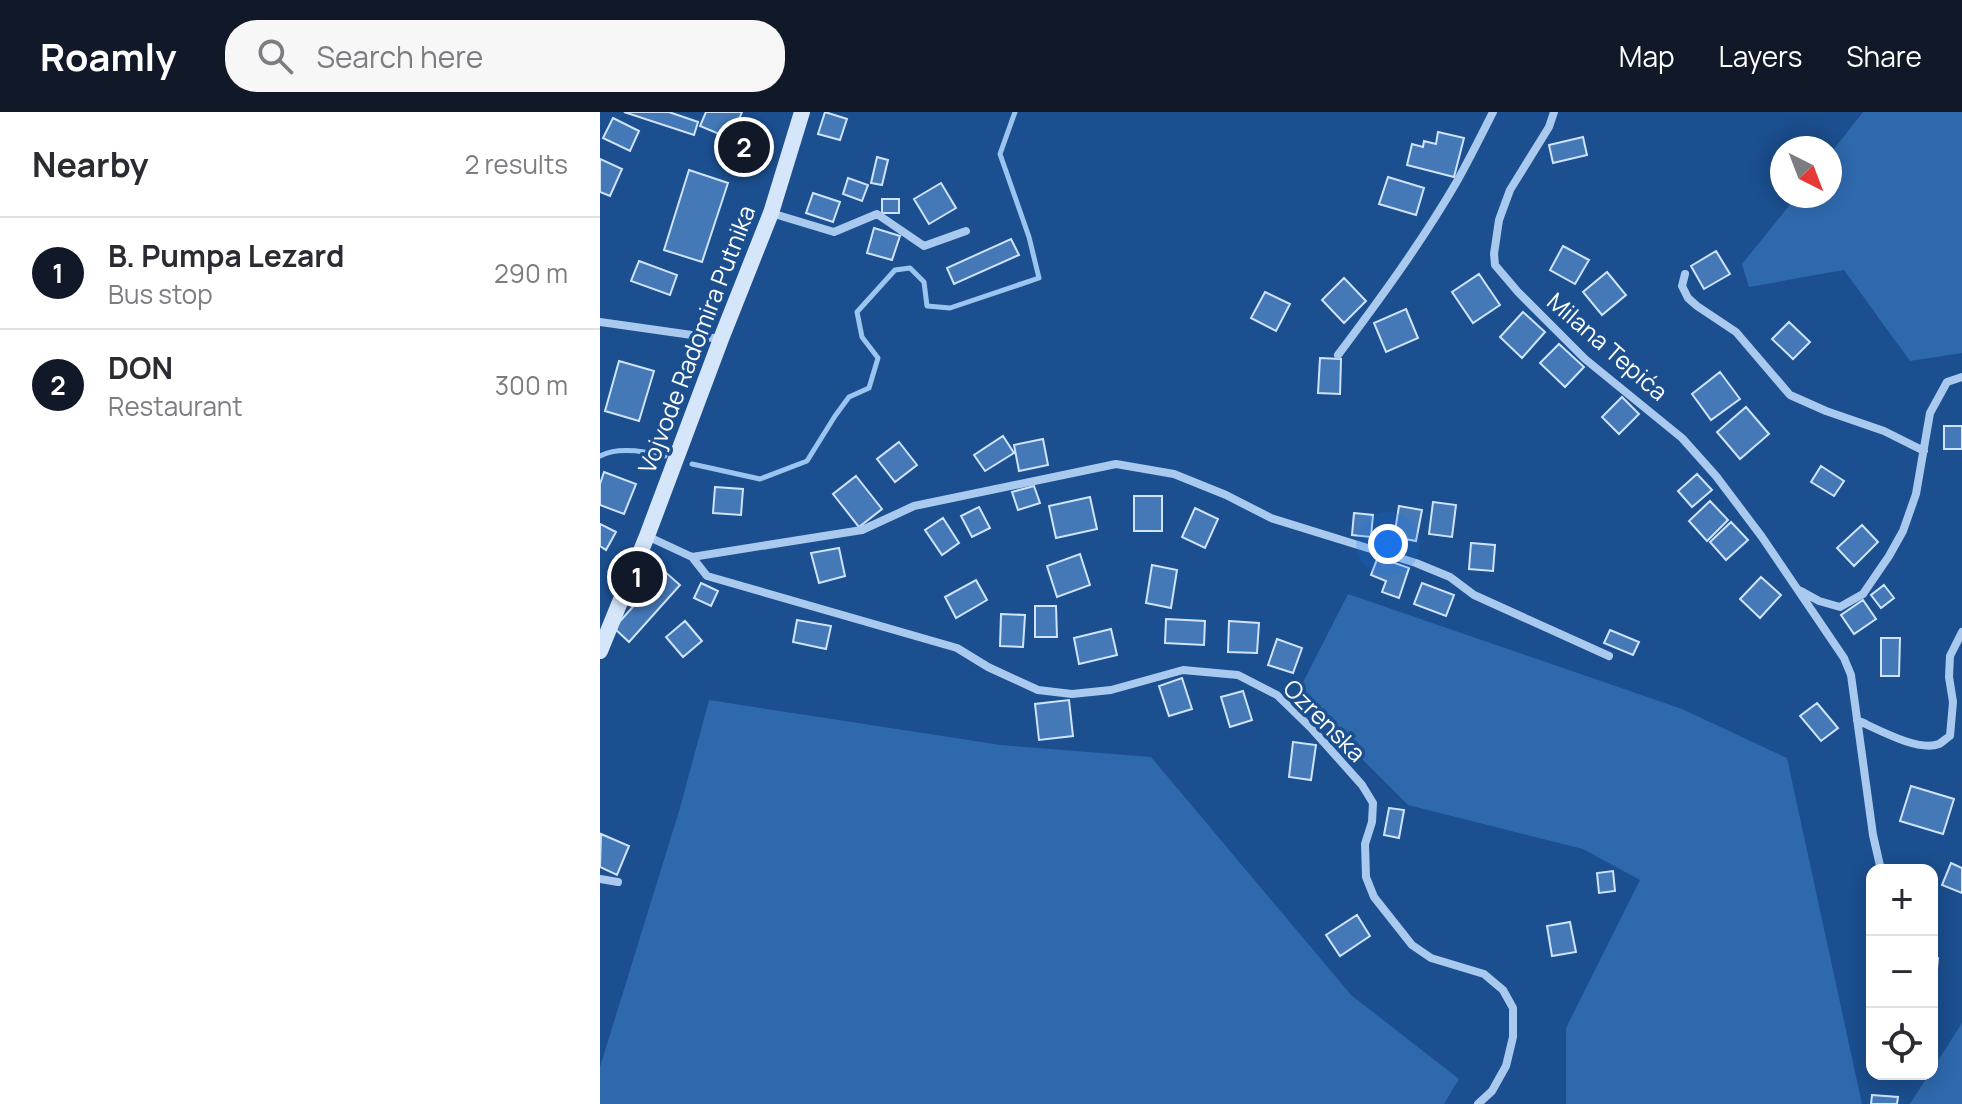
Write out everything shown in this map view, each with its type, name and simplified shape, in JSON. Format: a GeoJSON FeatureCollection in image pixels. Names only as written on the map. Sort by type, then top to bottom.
{"type":"FeatureCollection","features":[{"type":"Feature","properties":{"kind":"main road","name":"Vojvode Radomira Putnika"},"geometry":{"type":"LineString","coordinates":[[600,651],[771,213],[802,112]]}},
{"type":"Feature","properties":{"kind":"street"},"geometry":{"type":"LineString","coordinates":[[1338,355],[1415,248],[1457,182],[1493,112]]}},
{"type":"Feature","properties":{"kind":"street","name":"Milana Tepića"},"geometry":{"type":"LineString","coordinates":[[1554,112],[1549,127],[1510,190],[1499,220],[1495,265],[1585,359],[1682,438],[1716,476],[1762,537],[1844,658],[1851,675],[1880,864]]}},
{"type":"Feature","properties":{"kind":"street"},"geometry":{"type":"LineString","coordinates":[[771,213],[834,232],[877,214],[924,246],[966,231]]}},
{"type":"Feature","properties":{"kind":"street"},"geometry":{"type":"LineString","coordinates":[[1685,274],[1682,286],[1688,298],[1736,332],[1790,395],[1884,431],[1924,451]]}},
{"type":"Feature","properties":{"kind":"street"},"geometry":{"type":"LineString","coordinates":[[600,322],[721,339]]}},
{"type":"Feature","properties":{"kind":"street"},"geometry":{"type":"LineString","coordinates":[[1797,589],[1819,601],[1840,607],[1863,594],[1903,531],[1916,494],[1930,413],[1947,382],[1962,377]]}},
{"type":"Feature","properties":{"kind":"street"},"geometry":{"type":"LineString","coordinates":[[647,536],[692,557],[862,530],[914,506],[1116,464],[1174,474],[1271,518],[1416,563],[1450,577],[1474,595],[1609,656]]}},
{"type":"Feature","properties":{"kind":"street","name":"Ozrenska"},"geometry":{"type":"LineString","coordinates":[[692,557],[707,576],[957,648],[988,667],[1038,690],[1072,694],[1111,690],[1183,670],[1238,675],[1277,695],[1362,785],[1373,803],[1372,822],[1365,844],[1366,877],[1374,897],[1412,945],[1431,958],[1484,974],[1503,990],[1513,1008],[1513,1037],[1506,1066],[1492,1091],[1478,1104]]}},
{"type":"Feature","properties":{"kind":"street"},"geometry":{"type":"LineString","coordinates":[[1857,720],[1925,746],[1940,744],[1950,736],[1953,702],[1950,656],[1962,632]]}},
{"type":"Feature","properties":{"kind":"street"},"geometry":{"type":"LineString","coordinates":[[600,879],[618,882]]}},
{"type":"Feature","properties":{"kind":"shaded area"},"geometry":{"type":"Polygon","coordinates":[[[1863,112],[1962,112],[1962,353],[1910,361],[1844,270],[1749,287],[1742,264],[1787,208],[1842,208],[1842,139],[1863,112]]]}},
{"type":"Feature","properties":{"kind":"shaded area"},"geometry":{"type":"Polygon","coordinates":[[[1348,594],[1682,709],[1787,758],[1862,1104],[1566,1104],[1566,1028],[1640,880],[1583,849],[1408,805],[1297,694],[1348,594]]]}},
{"type":"Feature","properties":{"kind":"shaded area"},"geometry":{"type":"Polygon","coordinates":[[[709,700],[1001,745],[1151,757],[1351,995],[1459,1079],[1444,1104],[600,1104],[600,1067],[680,808],[709,700]]]}},
{"type":"Feature","properties":{"kind":"shaded area"},"geometry":{"type":"Polygon","coordinates":[[[1962,1023],[1962,1104],[1910,1104],[1925,1080],[1938,1080],[1938,1061],[1962,1023]]]}},
{"type":"Feature","properties":{"kind":"building"},"geometry":{"type":"Polygon","coordinates":[[[624,112],[669,112],[698,122],[694,135],[624,112]]]}},
{"type":"Feature","properties":{"kind":"building"},"geometry":{"type":"Polygon","coordinates":[[[706,112],[742,112],[731,139],[700,126],[706,112]]]}},
{"type":"Feature","properties":{"kind":"building"},"geometry":{"type":"Polygon","coordinates":[[[825,112],[847,119],[840,140],[818,134],[825,112]]]}},
{"type":"Feature","properties":{"kind":"building"},"geometry":{"type":"Polygon","coordinates":[[[613,118],[639,131],[630,151],[603,138],[613,118]]]}},
{"type":"Feature","properties":{"kind":"building"},"geometry":{"type":"Polygon","coordinates":[[[1438,132],[1464,138],[1454,177],[1407,165],[1412,144],[1423,147],[1424,141],[1436,144],[1438,132]]]}},
{"type":"Feature","properties":{"kind":"building"},"geometry":{"type":"Polygon","coordinates":[[[1583,137],[1587,155],[1553,163],[1549,145],[1583,137]]]}},
{"type":"Feature","properties":{"kind":"building"},"geometry":{"type":"Polygon","coordinates":[[[740,139],[757,144],[754,157],[736,151],[740,139]]]}},
{"type":"Feature","properties":{"kind":"building"},"geometry":{"type":"Polygon","coordinates":[[[877,157],[888,160],[882,185],[871,183],[877,157]]]}},
{"type":"Feature","properties":{"kind":"building"},"geometry":{"type":"Polygon","coordinates":[[[600,159],[622,169],[610,196],[600,192],[600,159]]]}},
{"type":"Feature","properties":{"kind":"building"},"geometry":{"type":"Polygon","coordinates":[[[689,170],[728,183],[702,262],[664,250],[689,170]]]}},
{"type":"Feature","properties":{"kind":"building"},"geometry":{"type":"Polygon","coordinates":[[[1388,177],[1424,188],[1416,215],[1379,204],[1388,177]]]}},
{"type":"Feature","properties":{"kind":"building"},"geometry":{"type":"Polygon","coordinates":[[[848,178],[868,185],[862,201],[843,194],[848,178]]]}},
{"type":"Feature","properties":{"kind":"building"},"geometry":{"type":"Polygon","coordinates":[[[941,183],[956,208],[929,224],[914,199],[941,183]]]}},
{"type":"Feature","properties":{"kind":"building"},"geometry":{"type":"Polygon","coordinates":[[[813,193],[840,202],[833,222],[806,213],[813,193]]]}},
{"type":"Feature","properties":{"kind":"building"},"geometry":{"type":"Polygon","coordinates":[[[882,199],[899,199],[899,213],[882,213],[882,199]]]}},
{"type":"Feature","properties":{"kind":"building"},"geometry":{"type":"Polygon","coordinates":[[[874,228],[900,236],[892,260],[867,253],[874,228]]]}},
{"type":"Feature","properties":{"kind":"building"},"geometry":{"type":"Polygon","coordinates":[[[1011,239],[1019,255],[954,284],[947,268],[1011,239]]]}},
{"type":"Feature","properties":{"kind":"building"},"geometry":{"type":"Polygon","coordinates":[[[1563,246],[1589,260],[1575,284],[1550,270],[1563,246]]]}},
{"type":"Feature","properties":{"kind":"building"},"geometry":{"type":"Polygon","coordinates":[[[1716,251],[1730,274],[1704,289],[1691,266],[1716,251]]]}},
{"type":"Feature","properties":{"kind":"building"},"geometry":{"type":"Polygon","coordinates":[[[639,261],[677,275],[670,295],[631,281],[639,261]]]}},
{"type":"Feature","properties":{"kind":"building"},"geometry":{"type":"Polygon","coordinates":[[[1607,272],[1626,295],[1602,315],[1583,292],[1607,272]]]}},
{"type":"Feature","properties":{"kind":"building"},"geometry":{"type":"Polygon","coordinates":[[[1479,274],[1500,305],[1473,323],[1452,292],[1479,274]]]}},
{"type":"Feature","properties":{"kind":"building"},"geometry":{"type":"Polygon","coordinates":[[[1344,278],[1366,301],[1344,323],[1322,300],[1344,278]]]}},
{"type":"Feature","properties":{"kind":"building"},"geometry":{"type":"Polygon","coordinates":[[[1265,292],[1290,304],[1276,331],[1251,318],[1265,292]]]}},
{"type":"Feature","properties":{"kind":"building"},"geometry":{"type":"Polygon","coordinates":[[[1406,309],[1418,338],[1386,352],[1374,323],[1406,309]]]}},
{"type":"Feature","properties":{"kind":"building"},"geometry":{"type":"Polygon","coordinates":[[[1523,312],[1545,332],[1522,358],[1500,337],[1523,312]]]}},
{"type":"Feature","properties":{"kind":"building"},"geometry":{"type":"Polygon","coordinates":[[[1789,322],[1810,342],[1793,359],[1772,339],[1789,322]]]}},
{"type":"Feature","properties":{"kind":"building"},"geometry":{"type":"Polygon","coordinates":[[[1559,344],[1584,367],[1565,387],[1540,363],[1559,344]]]}},
{"type":"Feature","properties":{"kind":"building"},"geometry":{"type":"Polygon","coordinates":[[[1320,358],[1341,359],[1340,394],[1318,393],[1320,358]]]}},
{"type":"Feature","properties":{"kind":"building"},"geometry":{"type":"Polygon","coordinates":[[[619,361],[654,371],[639,421],[605,411],[619,361]]]}},
{"type":"Feature","properties":{"kind":"building"},"geometry":{"type":"Polygon","coordinates":[[[1720,372],[1740,399],[1711,420],[1692,394],[1720,372]]]}},
{"type":"Feature","properties":{"kind":"building"},"geometry":{"type":"Polygon","coordinates":[[[1622,397],[1639,414],[1619,434],[1602,417],[1622,397]]]}},
{"type":"Feature","properties":{"kind":"building"},"geometry":{"type":"Polygon","coordinates":[[[1746,407],[1769,434],[1740,459],[1717,432],[1746,407]]]}},
{"type":"Feature","properties":{"kind":"building"},"geometry":{"type":"Polygon","coordinates":[[[1944,426],[1962,426],[1962,449],[1944,449],[1944,426]]]}},
{"type":"Feature","properties":{"kind":"building"},"geometry":{"type":"Polygon","coordinates":[[[1003,436],[1014,453],[985,471],[974,455],[1003,436]]]}},
{"type":"Feature","properties":{"kind":"building"},"geometry":{"type":"Polygon","coordinates":[[[1043,439],[1048,465],[1019,471],[1014,445],[1043,439]]]}},
{"type":"Feature","properties":{"kind":"building"},"geometry":{"type":"Polygon","coordinates":[[[899,442],[917,465],[895,482],[877,459],[899,442]]]}},
{"type":"Feature","properties":{"kind":"building"},"geometry":{"type":"Polygon","coordinates":[[[1821,466],[1844,481],[1834,496],[1811,482],[1821,466]]]}},
{"type":"Feature","properties":{"kind":"building"},"geometry":{"type":"Polygon","coordinates":[[[604,472],[636,484],[624,514],[600,505],[600,484],[604,472]]]}},
{"type":"Feature","properties":{"kind":"building"},"geometry":{"type":"Polygon","coordinates":[[[1697,474],[1712,490],[1692,507],[1678,491],[1697,474]]]}},
{"type":"Feature","properties":{"kind":"building"},"geometry":{"type":"Polygon","coordinates":[[[856,476],[882,509],[859,527],[833,494],[856,476]]]}},
{"type":"Feature","properties":{"kind":"building"},"geometry":{"type":"Polygon","coordinates":[[[1034,486],[1040,503],[1018,510],[1012,492],[1034,486]]]}},
{"type":"Feature","properties":{"kind":"building"},"geometry":{"type":"Polygon","coordinates":[[[715,487],[743,489],[741,515],[713,513],[715,487]]]}},
{"type":"Feature","properties":{"kind":"building"},"geometry":{"type":"Polygon","coordinates":[[[1134,496],[1162,496],[1162,531],[1134,531],[1134,496]]]}},
{"type":"Feature","properties":{"kind":"building"},"geometry":{"type":"Polygon","coordinates":[[[1090,497],[1097,529],[1056,538],[1049,506],[1090,497]]]}},
{"type":"Feature","properties":{"kind":"building"},"geometry":{"type":"Polygon","coordinates":[[[1710,501],[1728,520],[1707,541],[1689,521],[1710,501]]]}},
{"type":"Feature","properties":{"kind":"building"},"geometry":{"type":"Polygon","coordinates":[[[1433,502],[1456,505],[1452,537],[1429,534],[1433,502]]]}},
{"type":"Feature","properties":{"kind":"building"},"geometry":{"type":"Polygon","coordinates":[[[1399,506],[1422,510],[1416,541],[1394,537],[1399,506]]]}},
{"type":"Feature","properties":{"kind":"building"},"geometry":{"type":"Polygon","coordinates":[[[979,507],[990,528],[972,537],[961,516],[979,507]]]}},
{"type":"Feature","properties":{"kind":"building"},"geometry":{"type":"Polygon","coordinates":[[[1195,508],[1218,519],[1205,548],[1182,537],[1195,508]]]}},
{"type":"Feature","properties":{"kind":"building"},"geometry":{"type":"Polygon","coordinates":[[[1354,513],[1373,515],[1371,537],[1352,535],[1354,513]]]}},
{"type":"Feature","properties":{"kind":"building"},"geometry":{"type":"Polygon","coordinates":[[[943,518],[959,543],[942,555],[925,530],[943,518]]]}},
{"type":"Feature","properties":{"kind":"building"},"geometry":{"type":"Polygon","coordinates":[[[1731,522],[1748,540],[1726,560],[1710,542],[1731,522]]]}},
{"type":"Feature","properties":{"kind":"building"},"geometry":{"type":"Polygon","coordinates":[[[600,524],[616,532],[606,550],[600,546],[600,524]]]}},
{"type":"Feature","properties":{"kind":"building"},"geometry":{"type":"Polygon","coordinates":[[[1862,525],[1878,542],[1854,566],[1837,548],[1862,525]]]}},
{"type":"Feature","properties":{"kind":"building"},"geometry":{"type":"Polygon","coordinates":[[[1471,543],[1495,545],[1493,571],[1469,569],[1471,543]]]}},
{"type":"Feature","properties":{"kind":"building"},"geometry":{"type":"Polygon","coordinates":[[[839,548],[845,576],[819,583],[811,553],[839,548]]]}},
{"type":"Feature","properties":{"kind":"building"},"geometry":{"type":"Polygon","coordinates":[[[1080,554],[1090,585],[1057,597],[1047,566],[1080,554]]]}},
{"type":"Feature","properties":{"kind":"building"},"geometry":{"type":"Polygon","coordinates":[[[1378,557],[1409,568],[1399,598],[1382,592],[1386,581],[1371,575],[1378,557]]]}},
{"type":"Feature","properties":{"kind":"building"},"geometry":{"type":"Polygon","coordinates":[[[656,564],[680,585],[629,642],[614,628],[646,592],[638,585],[656,564]]]}},
{"type":"Feature","properties":{"kind":"building"},"geometry":{"type":"Polygon","coordinates":[[[1152,565],[1177,570],[1171,608],[1146,603],[1152,565]]]}},
{"type":"Feature","properties":{"kind":"building"},"geometry":{"type":"Polygon","coordinates":[[[1761,577],[1781,595],[1760,618],[1740,599],[1761,577]]]}},
{"type":"Feature","properties":{"kind":"building"},"geometry":{"type":"Polygon","coordinates":[[[976,580],[987,600],[956,618],[945,597],[976,580]]]}},
{"type":"Feature","properties":{"kind":"building"},"geometry":{"type":"Polygon","coordinates":[[[701,583],[718,591],[711,606],[694,598],[701,583]]]}},
{"type":"Feature","properties":{"kind":"building"},"geometry":{"type":"Polygon","coordinates":[[[1422,583],[1454,595],[1446,616],[1414,604],[1422,583]]]}},
{"type":"Feature","properties":{"kind":"building"},"geometry":{"type":"Polygon","coordinates":[[[1884,585],[1894,598],[1881,608],[1871,595],[1884,585]]]}},
{"type":"Feature","properties":{"kind":"building"},"geometry":{"type":"Polygon","coordinates":[[[1863,600],[1876,619],[1854,634],[1841,615],[1863,600]]]}},
{"type":"Feature","properties":{"kind":"building"},"geometry":{"type":"Polygon","coordinates":[[[1035,606],[1056,606],[1057,637],[1035,637],[1035,606]]]}},
{"type":"Feature","properties":{"kind":"building"},"geometry":{"type":"Polygon","coordinates":[[[1001,614],[1025,615],[1023,647],[1000,646],[1001,614]]]}},
{"type":"Feature","properties":{"kind":"building"},"geometry":{"type":"Polygon","coordinates":[[[1166,619],[1205,621],[1204,645],[1165,643],[1166,619]]]}},
{"type":"Feature","properties":{"kind":"building"},"geometry":{"type":"Polygon","coordinates":[[[797,620],[831,626],[826,649],[793,642],[797,620]]]}},
{"type":"Feature","properties":{"kind":"building"},"geometry":{"type":"Polygon","coordinates":[[[685,621],[702,641],[683,657],[666,637],[685,621]]]}},
{"type":"Feature","properties":{"kind":"building"},"geometry":{"type":"Polygon","coordinates":[[[1229,621],[1259,623],[1257,653],[1228,652],[1229,621]]]}},
{"type":"Feature","properties":{"kind":"building"},"geometry":{"type":"Polygon","coordinates":[[[1111,629],[1117,655],[1079,664],[1074,638],[1111,629]]]}},
{"type":"Feature","properties":{"kind":"building"},"geometry":{"type":"Polygon","coordinates":[[[1610,630],[1639,642],[1633,655],[1604,643],[1610,630]]]}},
{"type":"Feature","properties":{"kind":"building"},"geometry":{"type":"Polygon","coordinates":[[[1881,638],[1900,638],[1899,676],[1881,676],[1881,638]]]}},
{"type":"Feature","properties":{"kind":"building"},"geometry":{"type":"Polygon","coordinates":[[[1277,639],[1302,648],[1293,673],[1268,665],[1277,639]]]}},
{"type":"Feature","properties":{"kind":"building"},"geometry":{"type":"Polygon","coordinates":[[[1182,678],[1192,709],[1169,716],[1159,686],[1182,678]]]}},
{"type":"Feature","properties":{"kind":"building"},"geometry":{"type":"Polygon","coordinates":[[[1243,691],[1252,720],[1230,727],[1221,697],[1243,691]]]}},
{"type":"Feature","properties":{"kind":"building"},"geometry":{"type":"Polygon","coordinates":[[[1069,700],[1073,736],[1039,740],[1035,704],[1069,700]]]}},
{"type":"Feature","properties":{"kind":"building"},"geometry":{"type":"Polygon","coordinates":[[[1817,703],[1838,728],[1821,741],[1800,716],[1817,703]]]}},
{"type":"Feature","properties":{"kind":"building"},"geometry":{"type":"Polygon","coordinates":[[[1293,742],[1316,745],[1311,780],[1289,777],[1293,742]]]}},
{"type":"Feature","properties":{"kind":"building"},"geometry":{"type":"Polygon","coordinates":[[[1911,786],[1954,799],[1943,834],[1900,821],[1911,786]]]}},
{"type":"Feature","properties":{"kind":"building"},"geometry":{"type":"Polygon","coordinates":[[[1389,808],[1404,810],[1399,838],[1384,835],[1389,808]]]}},
{"type":"Feature","properties":{"kind":"building"},"geometry":{"type":"Polygon","coordinates":[[[601,834],[629,846],[617,875],[600,867],[601,834]]]}},
{"type":"Feature","properties":{"kind":"building"},"geometry":{"type":"Polygon","coordinates":[[[1951,863],[1962,868],[1962,893],[1942,885],[1951,863]]]}},
{"type":"Feature","properties":{"kind":"building"},"geometry":{"type":"Polygon","coordinates":[[[1613,871],[1615,891],[1599,893],[1597,873],[1613,871]]]}},
{"type":"Feature","properties":{"kind":"building"},"geometry":{"type":"Polygon","coordinates":[[[1357,915],[1370,936],[1340,956],[1326,935],[1357,915]]]}},
{"type":"Feature","properties":{"kind":"building"},"geometry":{"type":"Polygon","coordinates":[[[1570,922],[1576,952],[1552,956],[1547,926],[1570,922]]]}},
{"type":"Feature","properties":{"kind":"building"},"geometry":{"type":"Polygon","coordinates":[[[1872,1095],[1898,1097],[1897,1104],[1871,1104],[1872,1095]]]}},
{"type":"Feature","properties":{"kind":"waterway"},"geometry":{"type":"LineString","coordinates":[[692,464],[760,479],[807,461],[849,397],[869,388],[878,358],[862,337],[857,312],[895,270],[910,268],[924,282],[927,306],[950,308],[1039,278],[1029,237],[1000,154],[1015,112]]}},
{"type":"Feature","properties":{"kind":"waterway"},"geometry":{"type":"LineString","coordinates":[[600,456],[623,450],[665,456]]}},
{"type":"Feature","properties":{"kind":"place","name":"DON"},"geometry":{"type":"Point","coordinates":[744,147]}},
{"type":"Feature","properties":{"kind":"place","name":"B. Pumpa Lezard"},"geometry":{"type":"Point","coordinates":[637,577]}}]}
